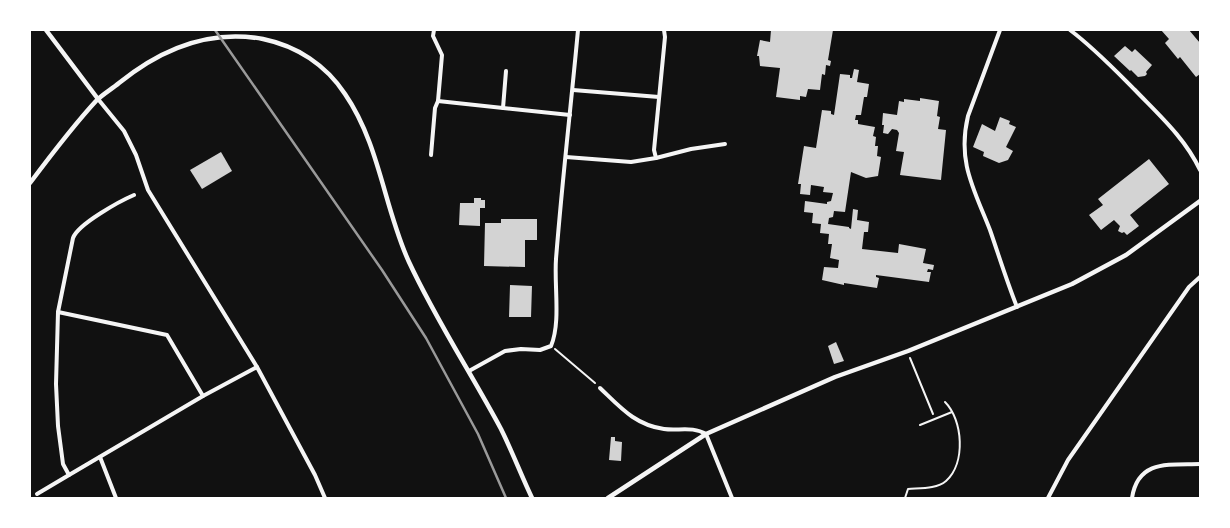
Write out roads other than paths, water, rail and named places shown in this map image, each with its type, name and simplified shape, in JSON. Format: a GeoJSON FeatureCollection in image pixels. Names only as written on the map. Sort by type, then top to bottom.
{"type":"FeatureCollection","features":[{"type":"Feature","properties":{"kind":"street"},"geometry":{"type":"LineString","coordinates":[[46,30],[98,100],[124,131],[136,156],[148,190],[257,367],[316,475],[325,498]]}},
{"type":"Feature","properties":{"kind":"street"},"geometry":{"type":"LineString","coordinates":[[431,154],[442,55],[434,36],[434,30]]}},
{"type":"Feature","properties":{"kind":"street"},"geometry":{"type":"LineString","coordinates":[[469,372],[504,351],[521,349],[540,350],[551,346],[555,336],[555,275],[578,30]]}},
{"type":"Feature","properties":{"kind":"street"},"geometry":{"type":"LineString","coordinates":[[656,158],[654,150],[665,37],[664,30]]}},
{"type":"Feature","properties":{"kind":"street"},"geometry":{"type":"LineString","coordinates":[[1000,30],[972,103],[965,126],[964,140],[966,166],[1017,307]]}},
{"type":"Feature","properties":{"kind":"street"},"geometry":{"type":"LineString","coordinates":[[1070,30],[1091,46],[1168,123],[1189,150],[1200,170]]}},
{"type":"Feature","properties":{"kind":"street"},"geometry":{"type":"LineString","coordinates":[[30,183],[63,139],[98,100],[141,65],[177,48],[206,38],[230,36],[255,38],[292,47],[310,58],[322,67],[344,92],[357,114],[373,151],[408,260],[436,315],[501,430],[532,498]]}},
{"type":"Feature","properties":{"kind":"street"},"geometry":{"type":"LineString","coordinates":[[503,108],[506,72]]}},
{"type":"Feature","properties":{"kind":"street"},"geometry":{"type":"LineString","coordinates":[[573,90],[660,97]]}},
{"type":"Feature","properties":{"kind":"street"},"geometry":{"type":"LineString","coordinates":[[438,102],[570,116]]}},
{"type":"Feature","properties":{"kind":"street"},"geometry":{"type":"LineString","coordinates":[[566,156],[631,162],[725,144]]}},
{"type":"Feature","properties":{"kind":"street"},"geometry":{"type":"LineString","coordinates":[[69,475],[63,464],[58,426],[56,384],[58,312],[75,233],[82,225],[134,195]]}},
{"type":"Feature","properties":{"kind":"street"},"geometry":{"type":"LineString","coordinates":[[608,498],[706,434],[835,376],[908,351],[1072,284],[1120,258],[1200,201]]}},
{"type":"Feature","properties":{"kind":"street"},"geometry":{"type":"LineString","coordinates":[[1048,498],[1068,460],[1184,295],[1200,277]]}},
{"type":"Feature","properties":{"kind":"street"},"geometry":{"type":"LineString","coordinates":[[58,312],[167,335],[203,396]]}},
{"type":"Feature","properties":{"kind":"street"},"geometry":{"type":"LineString","coordinates":[[37,494],[203,396],[257,367]]}},
{"type":"Feature","properties":{"kind":"street"},"geometry":{"type":"LineString","coordinates":[[600,388],[632,417],[645,425],[666,430],[699,430],[706,434],[732,498]]}},
{"type":"Feature","properties":{"kind":"street"},"geometry":{"type":"LineString","coordinates":[[100,456],[116,498]]}},
{"type":"Feature","properties":{"kind":"street"},"geometry":{"type":"LineString","coordinates":[[1132,498],[1136,482],[1151,468],[1163,465],[1200,464]]}},
{"type":"Feature","properties":{"kind":"lane"},"geometry":{"type":"LineString","coordinates":[[905,498],[908,489],[938,485],[946,481],[958,459],[959,429],[952,412],[945,402]]}},
{"type":"Feature","properties":{"kind":"lane"},"geometry":{"type":"LineString","coordinates":[[920,425],[952,412]]}},
{"type":"Feature","properties":{"kind":"railway"},"geometry":{"type":"LineString","coordinates":[[215,30],[382,270],[426,338],[478,434],[506,498]]}}]}
